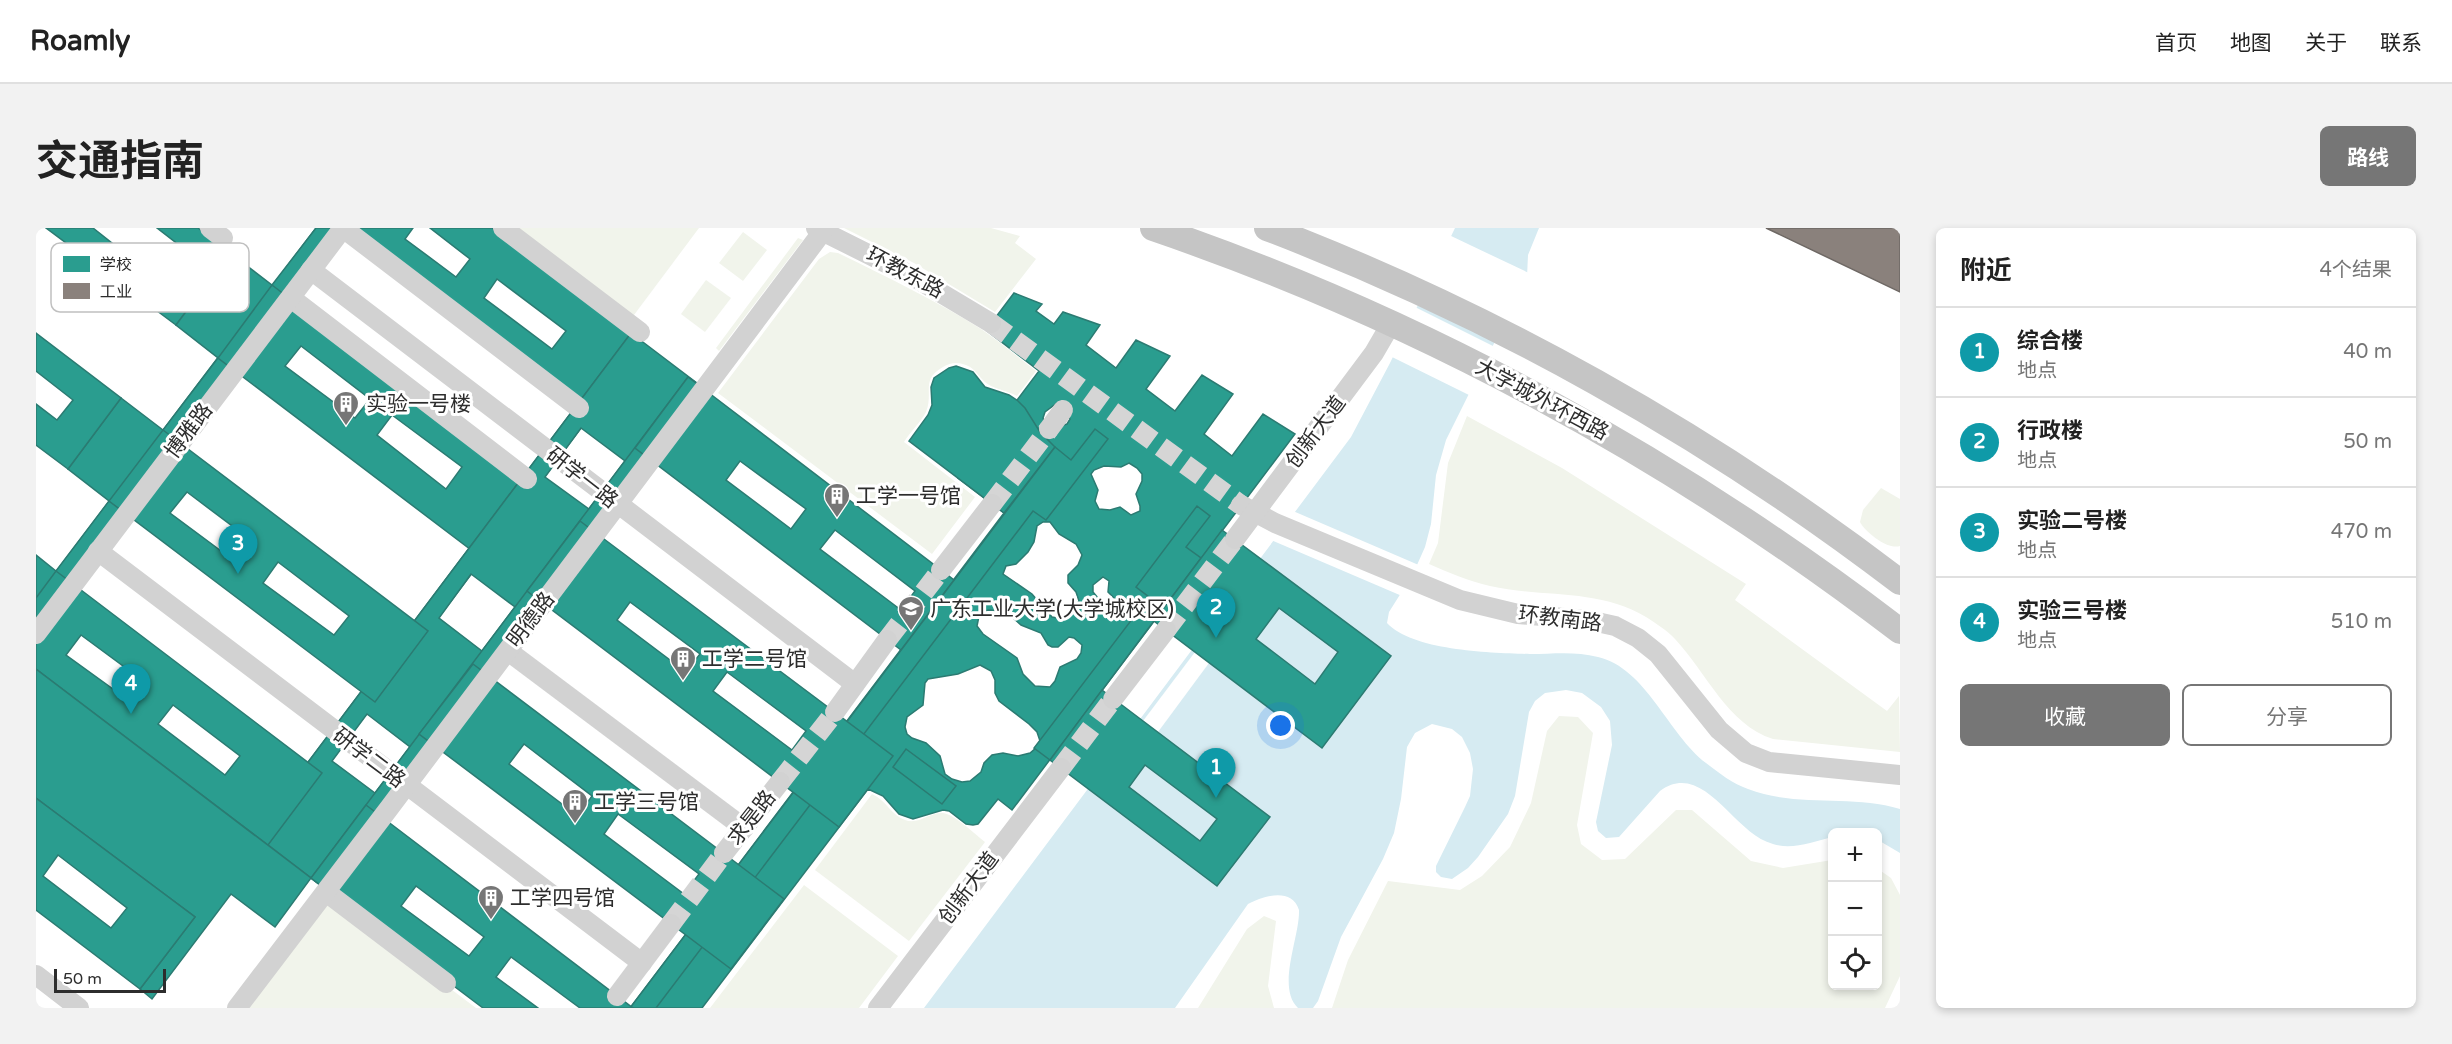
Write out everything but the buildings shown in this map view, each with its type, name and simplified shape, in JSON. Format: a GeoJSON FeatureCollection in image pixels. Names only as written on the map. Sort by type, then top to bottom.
{"type":"FeatureCollection","features":[{"type":"Feature","properties":{"kind":"main road","name":"大学城外环西路"},"geometry":{"type":"LineString","coordinates":[[1153,228],[1392,322],[1543,399],[1672,474],[1751,524],[1900,631]]}},
{"type":"Feature","properties":{"kind":"main road","name":"大学城外环西路"},"geometry":{"type":"LineString","coordinates":[[1266,228],[1403,285],[1515,340],[1648,414],[1773,491],[1900,582]]}},
{"type":"Feature","properties":{"kind":"main road"},"geometry":{"type":"LineString","coordinates":[[1322,294],[1311,278],[1314,265],[1324,257],[1337,257]]}},
{"type":"Feature","properties":{"kind":"lane"},"geometry":{"type":"LineString","coordinates":[[343,228],[579,408]]}},
{"type":"Feature","properties":{"kind":"lane","name":"博雅路"},"geometry":{"type":"LineString","coordinates":[[36,634],[343,228]]}},
{"type":"Feature","properties":{"kind":"lane"},"geometry":{"type":"LineString","coordinates":[[503,228],[640,332]]}},
{"type":"Feature","properties":{"kind":"lane","name":"环教东路"},"geometry":{"type":"LineString","coordinates":[[819,230],[914,277],[991,323]]}},
{"type":"Feature","properties":{"kind":"lane","name":"明德路"},"geometry":{"type":"LineString","coordinates":[[237,1008],[508,651],[819,230]]}},
{"type":"Feature","properties":{"kind":"lane","name":"研学一路"},"geometry":{"type":"LineString","coordinates":[[311,270],[855,684]]}},
{"type":"Feature","properties":{"kind":"lane"},"geometry":{"type":"LineString","coordinates":[[291,298],[527,478]]}},
{"type":"Feature","properties":{"kind":"lane","name":"创新大道"},"geometry":{"type":"LineString","coordinates":[[1235,539],[1374,353],[1392,322]]}},
{"type":"Feature","properties":{"kind":"lane"},"geometry":{"type":"LineString","coordinates":[[1048,429],[1063,410]]}},
{"type":"Feature","properties":{"kind":"lane"},"geometry":{"type":"LineString","coordinates":[[941,570],[992,504]]}},
{"type":"Feature","properties":{"kind":"lane","name":"环教南路"},"geometry":{"type":"LineString","coordinates":[[1255,513],[1460,600],[1490,609],[1588,620],[1623,630],[1658,654],[1719,730],[1746,753],[1769,762],[1900,775]]}},
{"type":"Feature","properties":{"kind":"lane","name":"研学二路"},"geometry":{"type":"LineString","coordinates":[[98,551],[642,963]]}},
{"type":"Feature","properties":{"kind":"lane"},"geometry":{"type":"LineString","coordinates":[[1113,699],[1166,630]]}},
{"type":"Feature","properties":{"kind":"lane"},"geometry":{"type":"LineString","coordinates":[[835,712],[888,640]]}},
{"type":"Feature","properties":{"kind":"lane"},"geometry":{"type":"LineString","coordinates":[[508,651],[744,828]]}},
{"type":"Feature","properties":{"kind":"lane","name":"创新大道"},"geometry":{"type":"LineString","coordinates":[[878,1008],[1061,768]]}},
{"type":"Feature","properties":{"kind":"lane","name":"求是路"},"geometry":{"type":"LineString","coordinates":[[724,854],[780,782]]}},
{"type":"Feature","properties":{"kind":"lane"},"geometry":{"type":"LineString","coordinates":[[326,892],[446,983]]}},
{"type":"Feature","properties":{"kind":"lane"},"geometry":{"type":"LineString","coordinates":[[617,996],[671,924]]}},
{"type":"Feature","properties":{"kind":"lane"},"geometry":{"type":"LineString","coordinates":[[36,975],[79,1008]]}},
{"type":"Feature","properties":{"kind":"shaded area"},"geometry":{"type":"Polygon","coordinates":[[[512,228],[699,228],[631,319],[512,228]]]}},
{"type":"Feature","properties":{"kind":"shaded area"},"geometry":{"type":"Polygon","coordinates":[[[844,228],[991,228],[1020,236],[1015,243],[1036,259],[995,312],[914,263],[844,228]]]}},
{"type":"Feature","properties":{"kind":"shaded area"},"geometry":{"type":"Polygon","coordinates":[[[1455,228],[1539,228],[1528,255],[1527,277],[1446,440],[1436,475],[1431,524],[1425,547],[1413,574],[1389,612],[1387,623],[1415,640],[1454,649],[1514,654],[1581,654],[1598,657],[1615,664],[1630,674],[1643,688],[1692,751],[1716,771],[1737,784],[1767,795],[1786,798],[1862,802],[1900,809],[1900,853],[1882,842],[1882,828],[1828,828],[1828,838],[1802,845],[1773,844],[1758,838],[1705,791],[1691,784],[1676,784],[1660,791],[1619,837],[1606,838],[1598,831],[1596,822],[1612,745],[1610,721],[1601,707],[1582,693],[1566,690],[1545,693],[1535,701],[1529,712],[1515,796],[1508,814],[1478,857],[1468,868],[1452,879],[1441,877],[1436,872],[1436,866],[1470,796],[1473,769],[1470,753],[1462,737],[1452,729],[1432,724],[1415,733],[1407,747],[1401,799],[1394,833],[1383,859],[1341,937],[1318,1001],[1313,1008],[1298,1008],[1289,988],[1299,910],[1290,898],[1276,895],[1248,904],[1175,1008],[924,1008],[1351,437],[1390,363],[1455,228]]]}},
{"type":"Feature","properties":{"kind":"shaded area"},"geometry":{"type":"Polygon","coordinates":[[[743,232],[767,250],[743,281],[719,263],[743,232]]]}},
{"type":"Feature","properties":{"kind":"shaded area"},"geometry":{"type":"Polygon","coordinates":[[[798,238],[803,240],[719,351],[716,348],[798,238]]]}},
{"type":"Feature","properties":{"kind":"shaded area"},"geometry":{"type":"Polygon","coordinates":[[[830,252],[838,253],[946,308],[981,329],[1036,371],[1017,396],[991,386],[970,367],[960,363],[946,365],[932,377],[926,412],[904,442],[975,497],[932,554],[718,393],[819,259],[830,252]]]}},
{"type":"Feature","properties":{"kind":"shaded area"},"geometry":{"type":"Polygon","coordinates":[[[706,280],[731,298],[705,332],[681,314],[706,280]]]}},
{"type":"Feature","properties":{"kind":"shaded area"},"geometry":{"type":"Polygon","coordinates":[[[1467,416],[1562,468],[1746,584],[1735,600],[1887,711],[1899,696],[1900,752],[1773,739],[1757,732],[1730,710],[1675,639],[1646,617],[1628,608],[1589,598],[1490,586],[1429,564],[1438,543],[1448,463],[1467,416]]]}},
{"type":"Feature","properties":{"kind":"shaded area"},"geometry":{"type":"Polygon","coordinates":[[[1881,488],[1900,499],[1900,546],[1895,547],[1878,540],[1860,522],[1863,510],[1881,488]]]}},
{"type":"Feature","properties":{"kind":"shaded area"},"geometry":{"type":"Polygon","coordinates":[[[1559,716],[1578,717],[1593,733],[1577,825],[1581,844],[1602,860],[1625,859],[1676,810],[1692,810],[1751,861],[1783,868],[1828,861],[1828,990],[1882,990],[1882,872],[1891,878],[1900,895],[1900,976],[1885,1008],[1332,1008],[1348,960],[1388,881],[1460,890],[1482,876],[1510,847],[1531,803],[1547,731],[1559,716]]]}},
{"type":"Feature","properties":{"kind":"shaded area"},"geometry":{"type":"Polygon","coordinates":[[[872,794],[900,818],[914,821],[937,814],[947,814],[985,842],[909,941],[815,870],[872,794]]]}},
{"type":"Feature","properties":{"kind":"shaded area"},"geometry":{"type":"Polygon","coordinates":[[[804,885],[898,956],[859,1008],[710,1008],[804,885]]]}},
{"type":"Feature","properties":{"kind":"shaded area"},"geometry":{"type":"Polygon","coordinates":[[[330,898],[476,1008],[247,1008],[330,898]]]}},
{"type":"Feature","properties":{"kind":"shaded area"},"geometry":{"type":"Polygon","coordinates":[[[1264,916],[1276,921],[1268,986],[1274,1008],[1198,1008],[1247,929],[1264,916]]]}},
{"type":"Feature","properties":{"kind":"pier"},"geometry":{"type":"Polygon","coordinates":[[[1449,235],[1531,274],[1500,338],[1418,297],[1441,246],[1449,235]]]}},
{"type":"Feature","properties":{"kind":"pier"},"geometry":{"type":"Polygon","coordinates":[[[1413,306],[1495,347],[1471,396],[1390,356],[1413,306]]]}},
{"type":"Feature","properties":{"kind":"pier"},"geometry":{"type":"Polygon","coordinates":[[[1293,511],[1421,566],[1402,596],[1271,540],[1293,511]]]}},
{"type":"Feature","properties":{"kind":"pier"},"geometry":{"type":"Polygon","coordinates":[[[1195,652],[1209,663],[1158,732],[1143,721],[1195,652]]]}},
{"type":"Feature","properties":{"kind":"tunnel"},"geometry":{"type":"LineString","coordinates":[[991,323],[1241,505]]}},
{"type":"Feature","properties":{"kind":"tunnel"},"geometry":{"type":"LineString","coordinates":[[992,504],[1049,429]]}},
{"type":"Feature","properties":{"kind":"tunnel"},"geometry":{"type":"LineString","coordinates":[[1166,630],[1235,539]]}},
{"type":"Feature","properties":{"kind":"tunnel"},"geometry":{"type":"LineString","coordinates":[[887,640],[941,570]]}},
{"type":"Feature","properties":{"kind":"tunnel"},"geometry":{"type":"LineString","coordinates":[[1061,768],[1113,699]]}},
{"type":"Feature","properties":{"kind":"tunnel"},"geometry":{"type":"LineString","coordinates":[[780,782],[835,712]]}},
{"type":"Feature","properties":{"kind":"tunnel"},"geometry":{"type":"LineString","coordinates":[[671,924],[724,853]]}},
{"type":"Feature","properties":{"kind":"place","name":"实验一号楼"},"geometry":{"type":"Point","coordinates":[346,427]}},
{"type":"Feature","properties":{"kind":"place","name":"工学一号馆"},"geometry":{"type":"Point","coordinates":[837,519]}},
{"type":"Feature","properties":{"kind":"place","name":"实验二号楼"},"geometry":{"type":"Point","coordinates":[238,574]}},
{"type":"Feature","properties":{"kind":"place","name":"广东工业大学(大学城校区)"},"geometry":{"type":"Point","coordinates":[911,632]}},
{"type":"Feature","properties":{"kind":"place","name":"行政楼"},"geometry":{"type":"Point","coordinates":[1216,638]}},
{"type":"Feature","properties":{"kind":"place","name":"工学二号馆"},"geometry":{"type":"Point","coordinates":[683,682]}},
{"type":"Feature","properties":{"kind":"place","name":"实验三号楼"},"geometry":{"type":"Point","coordinates":[131,714]}},
{"type":"Feature","properties":{"kind":"place","name":"综合楼"},"geometry":{"type":"Point","coordinates":[1216,798]}},
{"type":"Feature","properties":{"kind":"place","name":"工学三号馆"},"geometry":{"type":"Point","coordinates":[575,825]}},
{"type":"Feature","properties":{"kind":"place","name":"工学四号馆"},"geometry":{"type":"Point","coordinates":[491,921]}}]}
